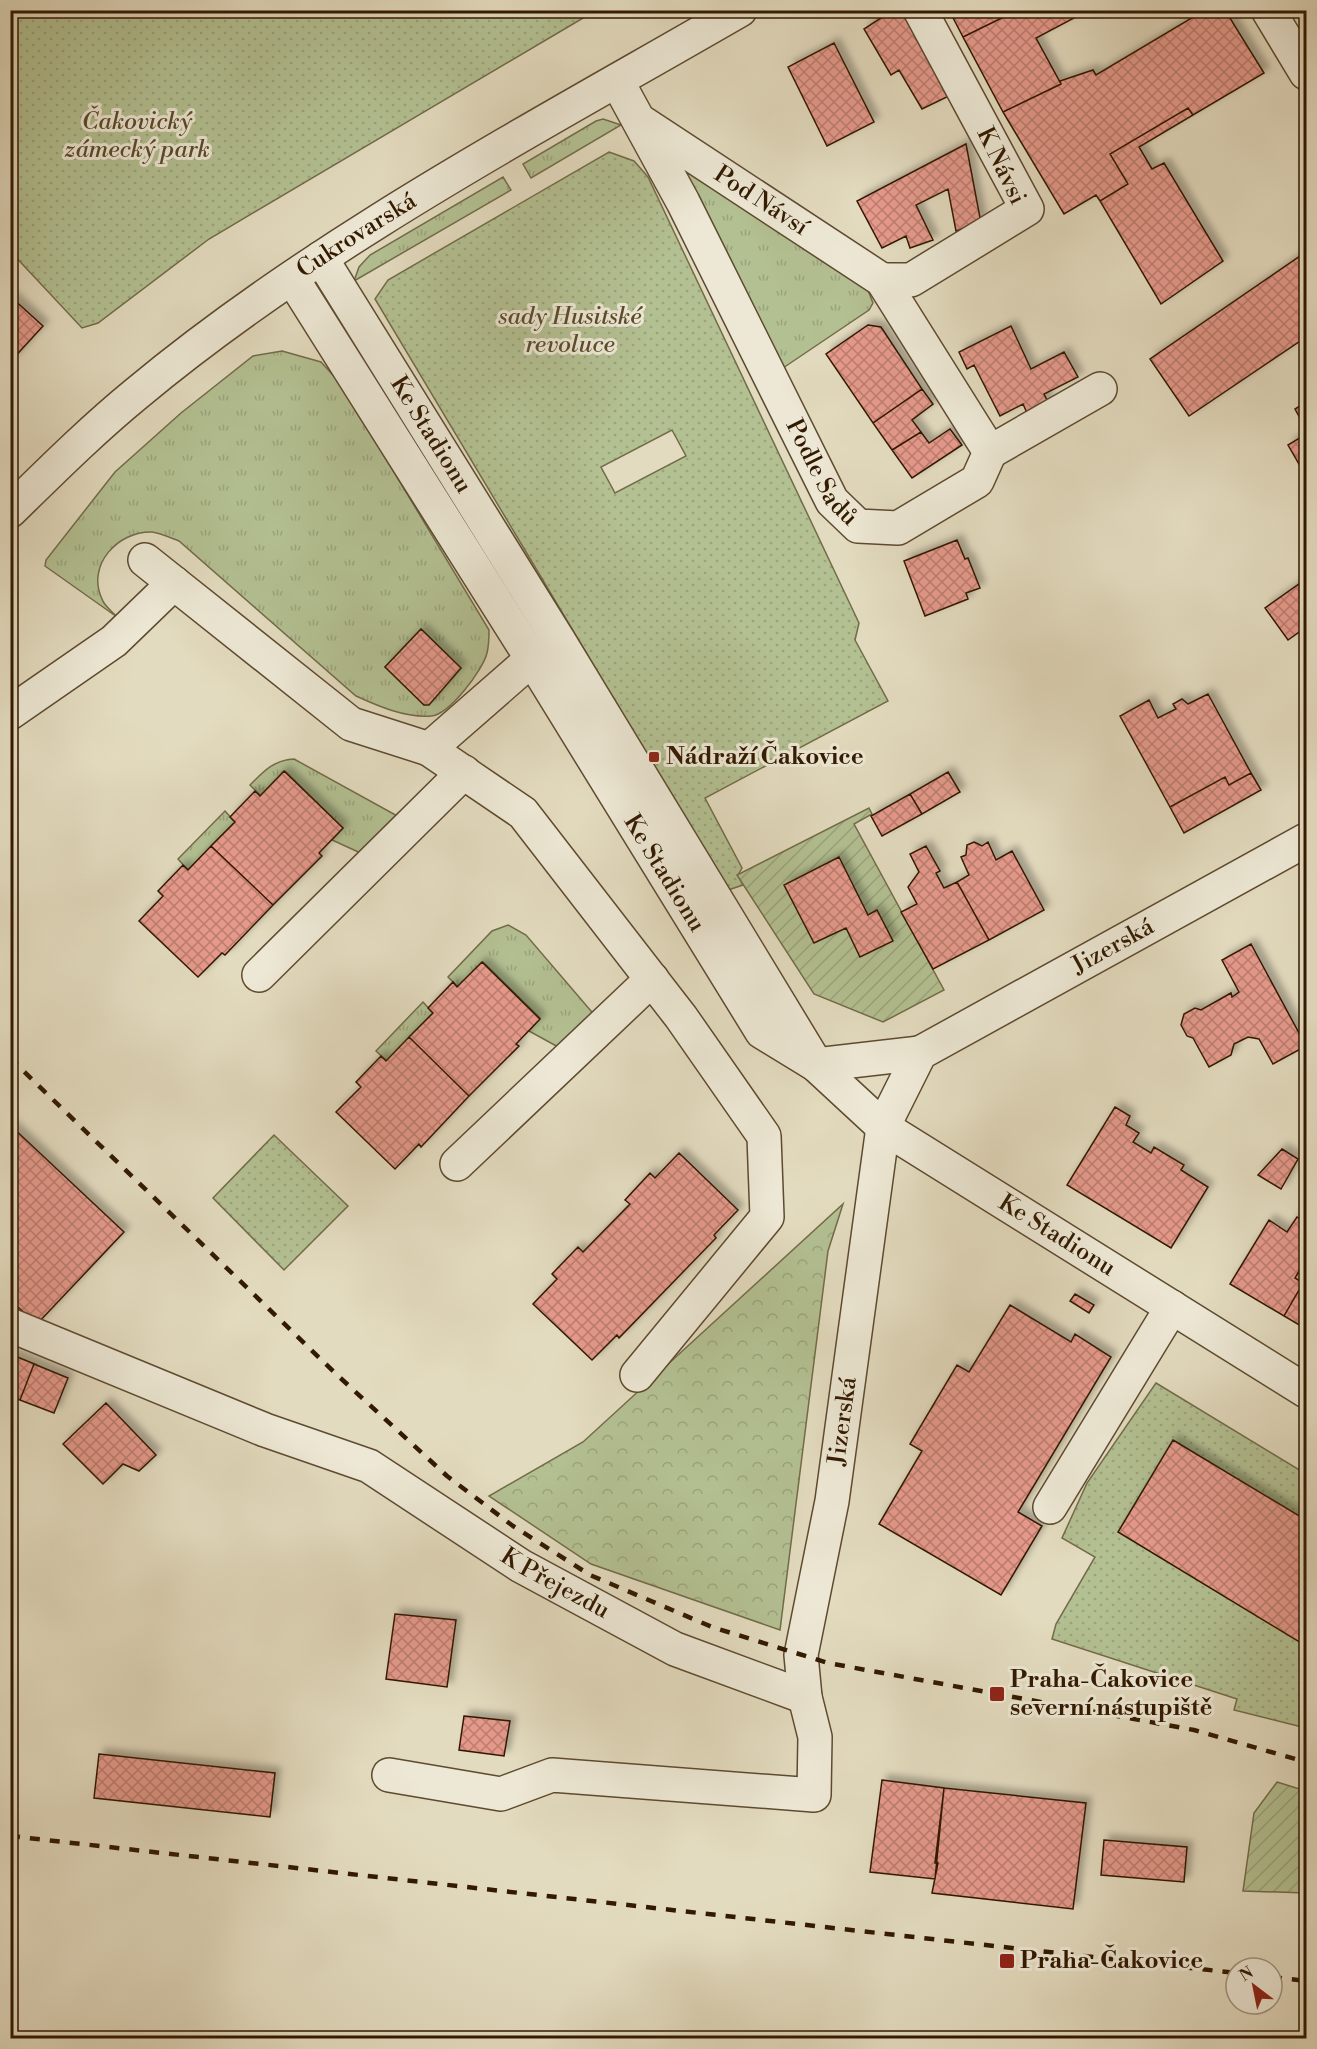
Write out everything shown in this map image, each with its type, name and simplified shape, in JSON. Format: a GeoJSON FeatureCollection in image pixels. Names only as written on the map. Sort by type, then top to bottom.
{"type":"FeatureCollection","features":[{"type":"Feature","properties":{"kind":"street","name":"Cukrovarská"},"geometry":{"type":"LineString","coordinates":[[10,512],[135,394],[213,334],[321,258],[740,10]]}},
{"type":"Feature","properties":{"kind":"street","name":"K Návsi"},"geometry":{"type":"LineString","coordinates":[[882,280],[911,280],[1026,209],[920,10]]}},
{"type":"Feature","properties":{"kind":"street"},"geometry":{"type":"LineString","coordinates":[[1268,10],[1306,73]]}},
{"type":"Feature","properties":{"kind":"street","name":"Podle Sadů"},"geometry":{"type":"LineString","coordinates":[[617,81],[683,202],[832,501],[849,518],[858,526],[898,528],[977,482],[990,452]]}},
{"type":"Feature","properties":{"kind":"street","name":"Pod Návsí"},"geometry":{"type":"LineString","coordinates":[[640,121],[882,280]]}},
{"type":"Feature","properties":{"kind":"street","name":"Ke Stadionu"},"geometry":{"type":"LineString","coordinates":[[321,258],[559,641],[816,1065]]}},
{"type":"Feature","properties":{"kind":"street","name":"Ke Stadionu"},"geometry":{"type":"LineString","coordinates":[[292,278],[532,659],[762,1032],[816,1065],[883,1126],[1306,1391]]}},
{"type":"Feature","properties":{"kind":"street"},"geometry":{"type":"LineString","coordinates":[[882,280],[990,452],[1100,389]]}},
{"type":"Feature","properties":{"kind":"street"},"geometry":{"type":"LineString","coordinates":[[145,560],[351,724],[429,749],[523,813],[652,979],[764,1136],[767,1217],[637,1375]]}},
{"type":"Feature","properties":{"kind":"street"},"geometry":{"type":"LineString","coordinates":[[10,713],[114,641],[174,583]]}},
{"type":"Feature","properties":{"kind":"street"},"geometry":{"type":"LineString","coordinates":[[429,749],[532,659],[559,641]]}},
{"type":"Feature","properties":{"kind":"street"},"geometry":{"type":"LineString","coordinates":[[259,975],[464,772]]}},
{"type":"Feature","properties":{"kind":"street","name":"Jizerská"},"geometry":{"type":"LineString","coordinates":[[816,1065],[920,1053],[1306,840]]}},
{"type":"Feature","properties":{"kind":"street"},"geometry":{"type":"LineString","coordinates":[[457,1164],[652,979]]}},
{"type":"Feature","properties":{"kind":"street","name":"Jizerská"},"geometry":{"type":"LineString","coordinates":[[389,1774],[501,1794],[552,1775],[814,1795],[815,1737],[805,1697],[801,1655],[832,1501],[883,1126],[920,1053]]}},
{"type":"Feature","properties":{"kind":"street"},"geometry":{"type":"LineString","coordinates":[[1050,1507],[1172,1306]]}},
{"type":"Feature","properties":{"kind":"street","name":"K Přejezdu"},"geometry":{"type":"LineString","coordinates":[[10,1325],[265,1430],[369,1466],[521,1566],[675,1649],[805,1697]]}},
{"type":"Feature","properties":{"kind":"green space","name":"Čakovický zámecký park"},"geometry":{"type":"Polygon","coordinates":[[[11,10],[595,11],[209,239],[98,323],[82,328],[11,252],[11,10]]]}},
{"type":"Feature","properties":{"kind":"green space"},"geometry":{"type":"Polygon","coordinates":[[[603,119],[621,125],[531,178],[523,164],[603,119]]]}},
{"type":"Feature","properties":{"kind":"green space","name":"sady Husitské revoluce"},"geometry":{"type":"Polygon","coordinates":[[[609,152],[634,161],[648,177],[859,623],[855,640],[888,701],[705,798],[742,868],[738,875],[743,885],[728,890],[375,299],[388,280],[609,152]],[[672,430],[601,467],[615,493],[686,456],[672,430]]]}},
{"type":"Feature","properties":{"kind":"green space"},"geometry":{"type":"Polygon","coordinates":[[[689,173],[867,288],[873,303],[869,310],[783,368],[685,176],[689,173]]]}},
{"type":"Feature","properties":{"kind":"green space"},"geometry":{"type":"Polygon","coordinates":[[[503,177],[511,190],[354,281],[359,267],[370,255],[503,177]]]}},
{"type":"Feature","properties":{"kind":"green space"},"geometry":{"type":"Polygon","coordinates":[[[282,351],[321,362],[341,384],[489,630],[487,653],[479,670],[456,700],[438,714],[411,715],[356,696],[179,541],[166,536],[152,532],[139,533],[128,537],[108,552],[98,574],[98,586],[103,602],[117,617],[45,566],[46,560],[115,472],[181,413],[253,356],[282,351]],[[421,629],[385,667],[424,705],[429,704],[461,668],[421,629]]]}},
{"type":"Feature","properties":{"kind":"green space"},"geometry":{"type":"Polygon","coordinates":[[[294,759],[401,818],[365,855],[332,840],[343,828],[285,771],[261,796],[250,785],[275,764],[294,759]]]}},
{"type":"Feature","properties":{"kind":"green space"},"geometry":{"type":"Polygon","coordinates":[[[869,808],[872,814],[854,824],[944,990],[883,1022],[814,994],[737,875],[869,808]]]}},
{"type":"Feature","properties":{"kind":"green space"},"geometry":{"type":"Polygon","coordinates":[[[225,811],[235,822],[188,870],[178,859],[225,811]]]}},
{"type":"Feature","properties":{"kind":"green space"},"geometry":{"type":"Polygon","coordinates":[[[508,925],[526,935],[597,1018],[560,1048],[529,1031],[540,1018],[483,962],[458,987],[448,977],[492,931],[508,925]]]}},
{"type":"Feature","properties":{"kind":"green space"},"geometry":{"type":"Polygon","coordinates":[[[423,1002],[433,1013],[387,1061],[376,1051],[423,1002]]]}},
{"type":"Feature","properties":{"kind":"green space"},"geometry":{"type":"Polygon","coordinates":[[[274,1135],[348,1206],[284,1270],[213,1198],[274,1135]]]}},
{"type":"Feature","properties":{"kind":"green space"},"geometry":{"type":"Polygon","coordinates":[[[843,1204],[828,1251],[780,1630],[591,1564],[489,1496],[583,1442],[843,1204]]]}},
{"type":"Feature","properties":{"kind":"green space"},"geometry":{"type":"Polygon","coordinates":[[[1156,1383],[1306,1474],[1306,1728],[1234,1710],[1237,1699],[1052,1639],[1056,1624],[1095,1557],[1062,1538],[1087,1483],[1156,1383]]]}},
{"type":"Feature","properties":{"kind":"green space"},"geometry":{"type":"Polygon","coordinates":[[[1277,1782],[1306,1791],[1306,1893],[1243,1891],[1254,1813],[1277,1782]]]}},
{"type":"Feature","properties":{"kind":"building"},"geometry":{"type":"Polygon","coordinates":[[[893,10],[909,10],[953,94],[922,109],[899,70],[891,75],[864,29],[893,10]]]}},
{"type":"Feature","properties":{"kind":"building"},"geometry":{"type":"Polygon","coordinates":[[[949,10],[1018,10],[963,37],[949,10]]]}},
{"type":"Feature","properties":{"kind":"building"},"geometry":{"type":"Polygon","coordinates":[[[1018,10],[1073,10],[1076,17],[1036,38],[1061,84],[1003,112],[963,37],[1018,10]]]}},
{"type":"Feature","properties":{"kind":"building"},"geometry":{"type":"Polygon","coordinates":[[[1205,10],[1225,10],[1264,73],[1193,115],[1188,108],[1110,154],[1128,184],[1100,201],[1096,195],[1064,214],[1003,112],[1061,84],[1060,81],[1093,70],[1096,75],[1205,10]]]}},
{"type":"Feature","properties":{"kind":"building"},"geometry":{"type":"Polygon","coordinates":[[[834,43],[874,122],[827,146],[788,67],[834,43]]]}},
{"type":"Feature","properties":{"kind":"building"},"geometry":{"type":"Polygon","coordinates":[[[1188,108],[1193,115],[1139,147],[1152,169],[1164,163],[1223,261],[1161,304],[1100,201],[1128,184],[1110,154],[1188,108]]]}},
{"type":"Feature","properties":{"kind":"building"},"geometry":{"type":"Polygon","coordinates":[[[966,144],[981,223],[956,231],[948,189],[916,205],[933,240],[910,248],[906,236],[882,248],[857,201],[966,144]]]}},
{"type":"Feature","properties":{"kind":"building"},"geometry":{"type":"Polygon","coordinates":[[[1306,252],[1306,337],[1189,416],[1150,359],[1306,252]]]}},
{"type":"Feature","properties":{"kind":"building"},"geometry":{"type":"Polygon","coordinates":[[[10,296],[43,326],[10,362],[10,296]]]}},
{"type":"Feature","properties":{"kind":"building"},"geometry":{"type":"Polygon","coordinates":[[[868,325],[881,327],[922,389],[873,423],[826,354],[868,325]]]}},
{"type":"Feature","properties":{"kind":"building"},"geometry":{"type":"Polygon","coordinates":[[[1011,326],[1031,369],[1064,352],[1078,377],[1044,394],[1048,402],[1027,413],[1023,404],[1000,416],[974,365],[967,369],[959,352],[1011,326]]]}},
{"type":"Feature","properties":{"kind":"building"},"geometry":{"type":"Polygon","coordinates":[[[922,389],[933,404],[912,420],[921,432],[892,450],[873,423],[922,389]]]}},
{"type":"Feature","properties":{"kind":"building"},"geometry":{"type":"Polygon","coordinates":[[[1306,402],[1306,429],[1295,409],[1306,402]]]}},
{"type":"Feature","properties":{"kind":"building"},"geometry":{"type":"Polygon","coordinates":[[[950,429],[962,445],[912,478],[892,450],[921,432],[929,443],[950,429]]]}},
{"type":"Feature","properties":{"kind":"building"},"geometry":{"type":"Polygon","coordinates":[[[1306,434],[1306,468],[1303,471],[1288,445],[1306,434]]]}},
{"type":"Feature","properties":{"kind":"building"},"geometry":{"type":"Polygon","coordinates":[[[957,540],[965,559],[968,558],[980,588],[966,593],[968,599],[925,616],[904,561],[957,540]]]}},
{"type":"Feature","properties":{"kind":"building"},"geometry":{"type":"Polygon","coordinates":[[[1306,579],[1306,627],[1288,640],[1265,608],[1306,579]]]}},
{"type":"Feature","properties":{"kind":"building"},"geometry":{"type":"Polygon","coordinates":[[[421,629],[461,668],[429,705],[424,705],[385,667],[421,629]]]}},
{"type":"Feature","properties":{"kind":"building"},"geometry":{"type":"Polygon","coordinates":[[[1208,694],[1251,773],[1229,785],[1225,777],[1170,807],[1120,716],[1149,700],[1158,718],[1176,709],[1173,704],[1182,699],[1188,704],[1208,694]]]}},
{"type":"Feature","properties":{"kind":"building"},"geometry":{"type":"Polygon","coordinates":[[[284,771],[343,828],[319,853],[322,856],[273,905],[211,846],[235,822],[230,817],[255,791],[260,796],[284,771]]]}},
{"type":"Feature","properties":{"kind":"building"},"geometry":{"type":"Polygon","coordinates":[[[948,772],[960,792],[922,814],[910,794],[948,772]]]}},
{"type":"Feature","properties":{"kind":"building"},"geometry":{"type":"Polygon","coordinates":[[[1251,773],[1261,790],[1184,833],[1170,807],[1225,777],[1229,785],[1251,773]]]}},
{"type":"Feature","properties":{"kind":"building"},"geometry":{"type":"Polygon","coordinates":[[[910,794],[922,814],[882,836],[871,816],[910,794]]]}},
{"type":"Feature","properties":{"kind":"building"},"geometry":{"type":"Polygon","coordinates":[[[974,842],[982,846],[988,842],[996,860],[1012,851],[1044,910],[989,940],[957,882],[969,875],[961,857],[966,855],[967,845],[974,842]]]}},
{"type":"Feature","properties":{"kind":"building"},"geometry":{"type":"Polygon","coordinates":[[[211,846],[273,905],[225,955],[222,953],[198,977],[139,921],[163,896],[158,891],[183,865],[188,870],[211,846]]]}},
{"type":"Feature","properties":{"kind":"building"},"geometry":{"type":"Polygon","coordinates":[[[926,846],[940,871],[936,873],[944,888],[957,882],[989,940],[933,969],[901,912],[917,904],[908,887],[919,872],[910,854],[926,846]]]}},
{"type":"Feature","properties":{"kind":"building"},"geometry":{"type":"Polygon","coordinates":[[[839,857],[868,915],[877,910],[893,941],[860,957],[846,928],[814,943],[784,885],[839,857]]]}},
{"type":"Feature","properties":{"kind":"building"},"geometry":{"type":"Polygon","coordinates":[[[1251,944],[1306,1046],[1273,1064],[1259,1039],[1248,1037],[1234,1044],[1231,1055],[1209,1067],[1193,1038],[1187,1036],[1181,1025],[1184,1014],[1195,1008],[1201,1010],[1231,993],[1232,997],[1239,992],[1222,960],[1251,944]]]}},
{"type":"Feature","properties":{"kind":"building"},"geometry":{"type":"Polygon","coordinates":[[[482,962],[540,1019],[516,1044],[519,1046],[469,1096],[409,1037],[433,1013],[428,1008],[453,982],[457,987],[482,962]]]}},
{"type":"Feature","properties":{"kind":"building"},"geometry":{"type":"Polygon","coordinates":[[[409,1037],[469,1096],[421,1147],[419,1144],[395,1169],[336,1112],[361,1087],[356,1082],[381,1056],[386,1061],[409,1037]]]}},
{"type":"Feature","properties":{"kind":"building"},"geometry":{"type":"Polygon","coordinates":[[[1115,1107],[1130,1116],[1126,1125],[1139,1133],[1133,1142],[1151,1153],[1154,1147],[1184,1165],[1181,1170],[1208,1187],[1171,1248],[1067,1185],[1115,1107]]]}},
{"type":"Feature","properties":{"kind":"building"},"geometry":{"type":"Polygon","coordinates":[[[10,1125],[124,1232],[37,1324],[10,1300],[10,1125]]]}},
{"type":"Feature","properties":{"kind":"building"},"geometry":{"type":"Polygon","coordinates":[[[1282,1149],[1298,1159],[1281,1189],[1258,1175],[1282,1149]]]}},
{"type":"Feature","properties":{"kind":"building"},"geometry":{"type":"Polygon","coordinates":[[[679,1153],[738,1210],[714,1235],[716,1238],[619,1338],[617,1335],[592,1360],[533,1304],[557,1279],[552,1274],[578,1247],[583,1252],[630,1204],[625,1200],[650,1173],[655,1178],[679,1153]]]}},
{"type":"Feature","properties":{"kind":"building"},"geometry":{"type":"Polygon","coordinates":[[[1297,1217],[1306,1223],[1306,1259],[1295,1278],[1303,1283],[1284,1316],[1230,1284],[1269,1220],[1287,1232],[1297,1217]]]}},
{"type":"Feature","properties":{"kind":"building"},"geometry":{"type":"Polygon","coordinates":[[[1306,1259],[1306,1329],[1284,1316],[1303,1283],[1295,1278],[1306,1259]]]}},
{"type":"Feature","properties":{"kind":"building"},"geometry":{"type":"Polygon","coordinates":[[[1075,1294],[1094,1305],[1089,1313],[1070,1301],[1075,1294]]]}},
{"type":"Feature","properties":{"kind":"building"},"geometry":{"type":"Polygon","coordinates":[[[1010,1305],[1071,1342],[1075,1334],[1111,1357],[1018,1512],[1042,1526],[1001,1595],[879,1524],[922,1451],[910,1444],[957,1365],[969,1372],[1010,1305]]]}},
{"type":"Feature","properties":{"kind":"building"},"geometry":{"type":"Polygon","coordinates":[[[10,1354],[37,1365],[34,1364],[20,1400],[10,1396],[10,1354]]]}},
{"type":"Feature","properties":{"kind":"building"},"geometry":{"type":"Polygon","coordinates":[[[34,1364],[68,1378],[54,1413],[20,1400],[34,1364]]]}},
{"type":"Feature","properties":{"kind":"building"},"geometry":{"type":"Polygon","coordinates":[[[106,1403],[156,1455],[139,1471],[123,1464],[103,1484],[63,1444],[106,1403]]]}},
{"type":"Feature","properties":{"kind":"building"},"geometry":{"type":"Polygon","coordinates":[[[1173,1440],[1306,1520],[1306,1646],[1118,1532],[1173,1440]]]}},
{"type":"Feature","properties":{"kind":"building"},"geometry":{"type":"Polygon","coordinates":[[[395,1614],[456,1620],[447,1687],[386,1679],[395,1614]]]}},
{"type":"Feature","properties":{"kind":"building"},"geometry":{"type":"Polygon","coordinates":[[[464,1716],[510,1721],[504,1756],[459,1750],[464,1716]]]}},
{"type":"Feature","properties":{"kind":"building"},"geometry":{"type":"Polygon","coordinates":[[[99,1754],[275,1773],[270,1817],[94,1798],[99,1754]]]}},
{"type":"Feature","properties":{"kind":"building"},"geometry":{"type":"Polygon","coordinates":[[[882,1780],[944,1788],[935,1879],[870,1872],[882,1780]]]}},
{"type":"Feature","properties":{"kind":"building"},"geometry":{"type":"Polygon","coordinates":[[[944,1788],[1086,1803],[1073,1909],[932,1893],[938,1863],[935,1863],[944,1788]]]}},
{"type":"Feature","properties":{"kind":"building"},"geometry":{"type":"Polygon","coordinates":[[[1104,1840],[1187,1847],[1184,1882],[1101,1875],[1104,1840]]]}},
{"type":"Feature","properties":{"kind":"railway"},"geometry":{"type":"LineString","coordinates":[[10,1058],[335,1373],[447,1476],[513,1526],[590,1575],[712,1627],[828,1663],[1194,1730],[1306,1762]]}},
{"type":"Feature","properties":{"kind":"railway"},"geometry":{"type":"LineString","coordinates":[[10,1836],[1224,1972]]}},
{"type":"Feature","properties":{"kind":"railway"},"geometry":{"type":"LineString","coordinates":[[1284,1978],[1306,1981]]}},
{"type":"Feature","properties":{"kind":"place","name":"Nádraží Čakovice"},"geometry":{"type":"Point","coordinates":[654,757]}},
{"type":"Feature","properties":{"kind":"place","name":"Praha-Čakovice severní nástupiště"},"geometry":{"type":"Point","coordinates":[997,1694]}},
{"type":"Feature","properties":{"kind":"place","name":"Praha-Čakovice"},"geometry":{"type":"Point","coordinates":[1007,1961]}}]}
